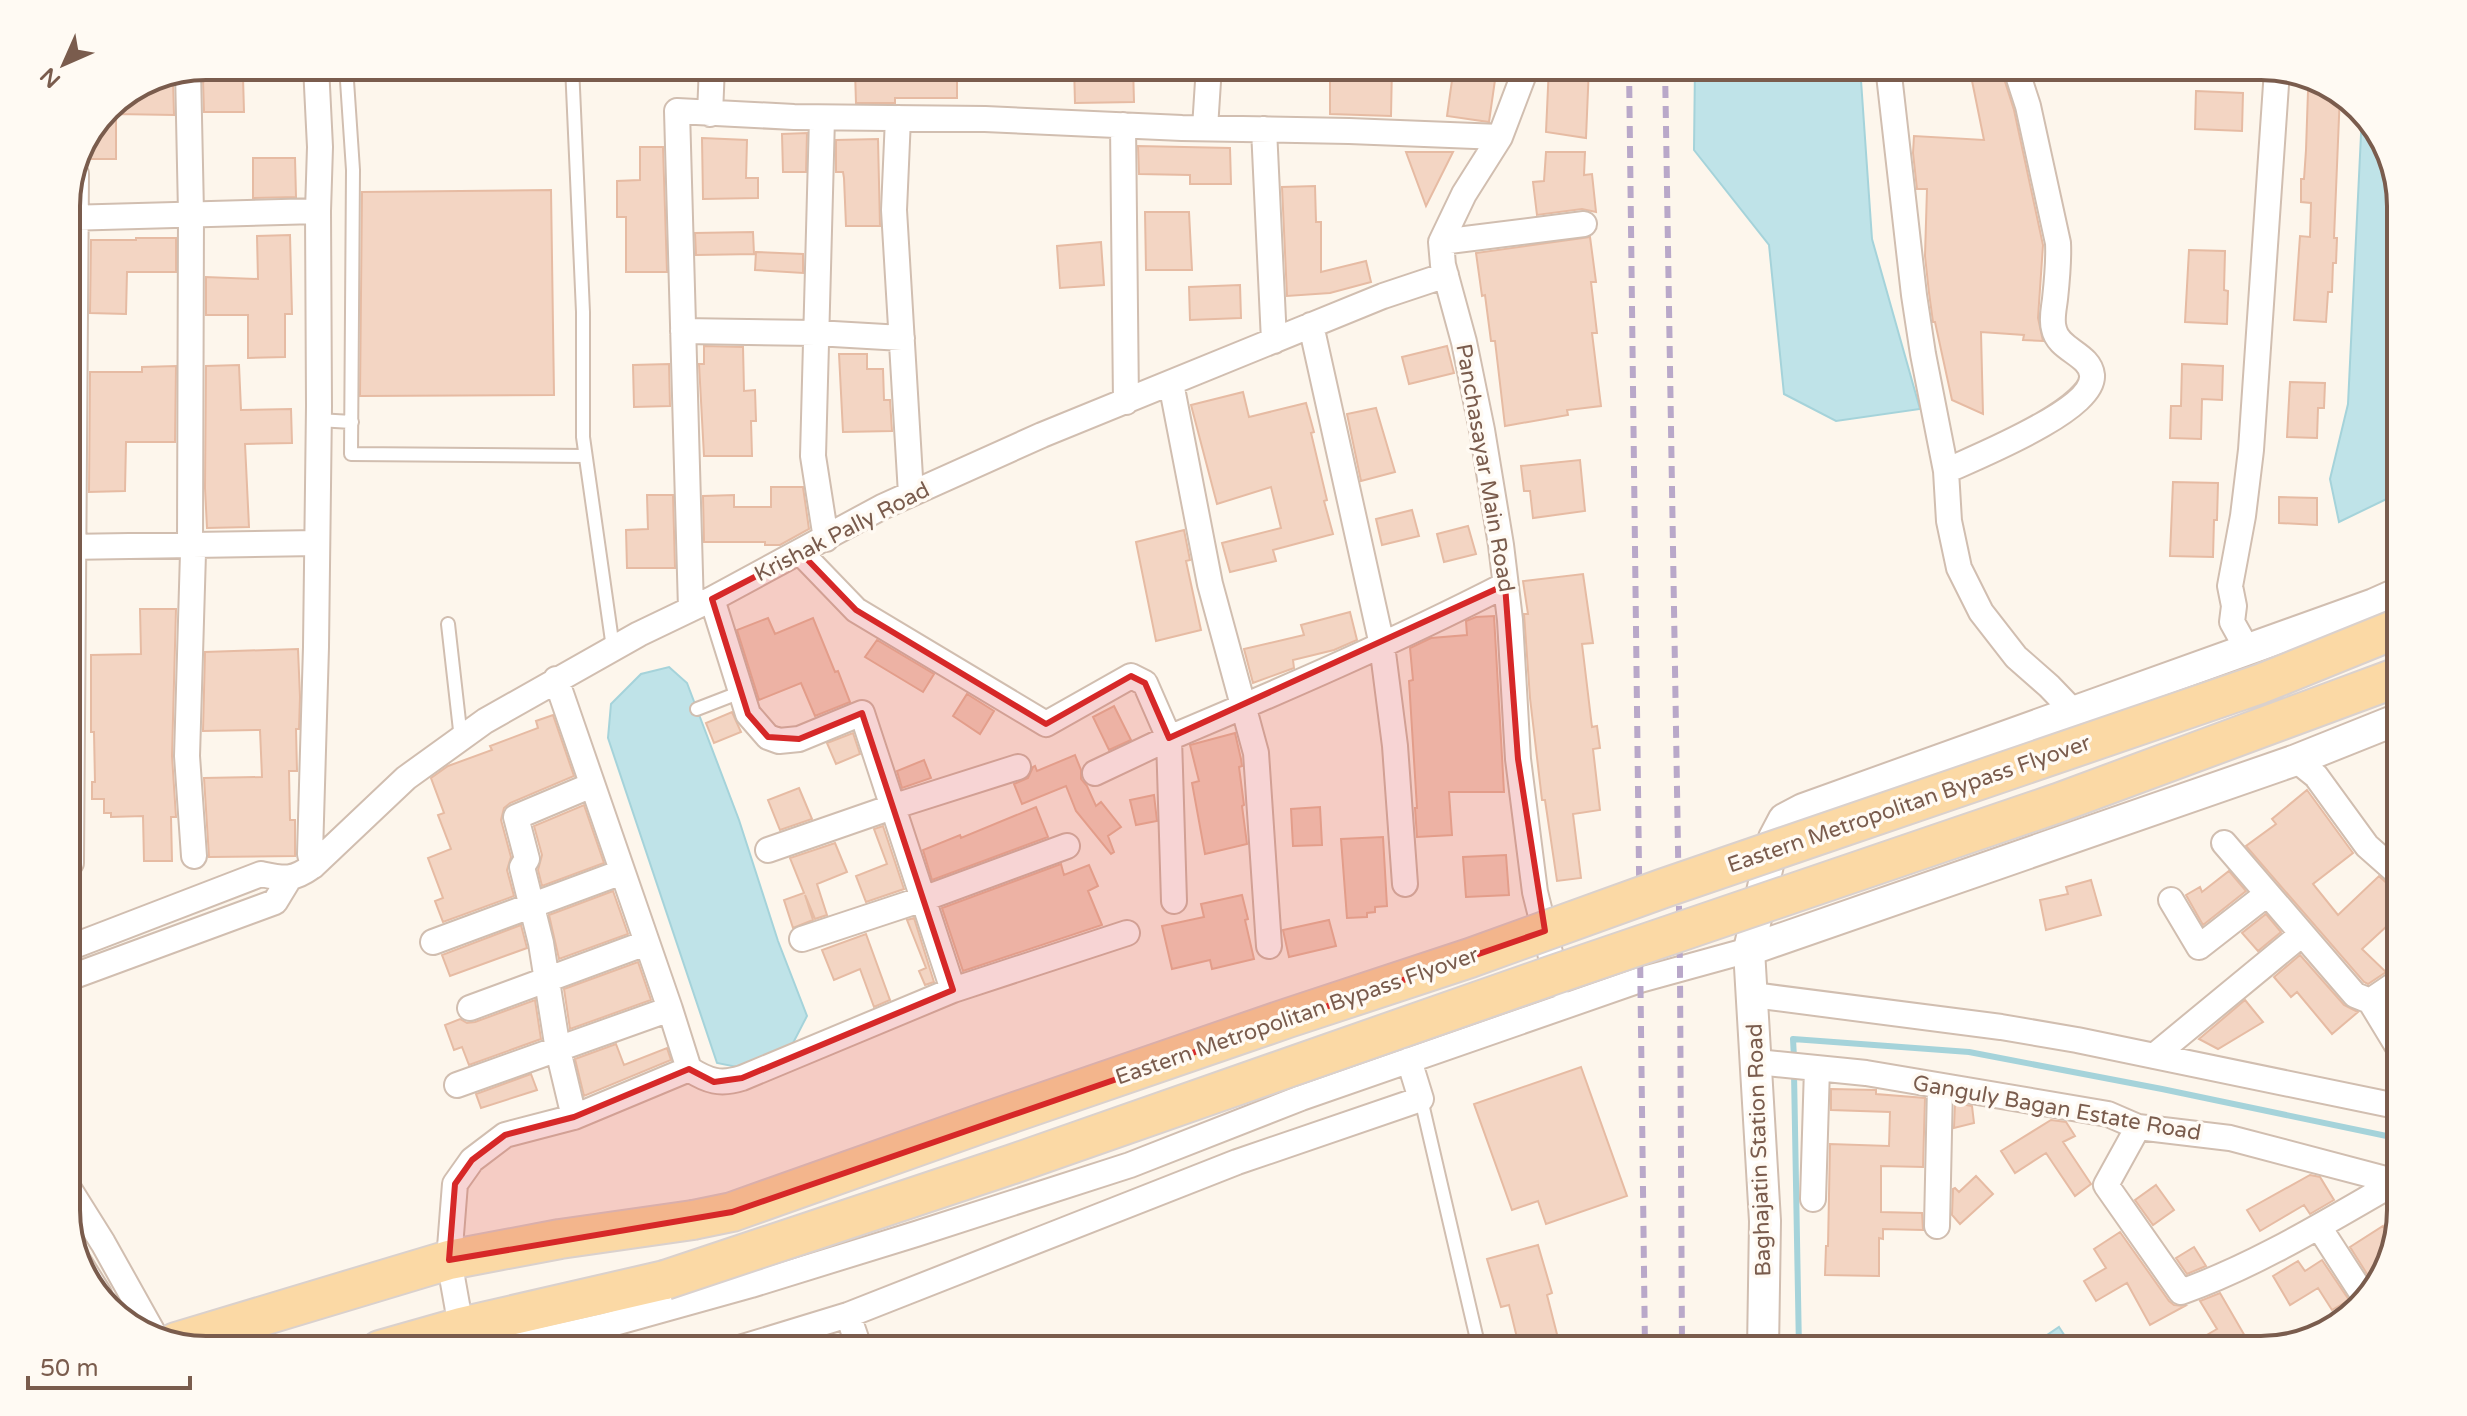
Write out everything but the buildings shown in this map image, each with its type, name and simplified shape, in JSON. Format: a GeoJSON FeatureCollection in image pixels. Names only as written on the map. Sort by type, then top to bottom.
{"type":"FeatureCollection","features":[{"type":"Feature","properties":{"kind":"main road","name":"Eastern Metropolitan Bypass Flyover"},"geometry":{"type":"LineString","coordinates":[[198,1336],[449,1260],[732,1212],[2260,684],[2387,633]]}},
{"type":"Feature","properties":{"kind":"main road","name":"Eastern Metropolitan Bypass Flyover"},"geometry":{"type":"LineString","coordinates":[[475,1336],[665,1280],[1013,1164],[2058,803],[2387,681]]}},
{"type":"Feature","properties":{"kind":"street"},"geometry":{"type":"LineString","coordinates":[[313,866],[310,854],[317,543],[320,147],[317,80]]}},
{"type":"Feature","properties":{"kind":"street"},"geometry":{"type":"LineString","coordinates":[[710,114],[711,80]]}},
{"type":"Feature","properties":{"kind":"street"},"geometry":{"type":"LineString","coordinates":[[1205,128],[1208,80]]}},
{"type":"Feature","properties":{"kind":"street"},"geometry":{"type":"LineString","coordinates":[[1441,242],[1464,194],[1500,137],[1522,80]]}},
{"type":"Feature","properties":{"kind":"street"},"geometry":{"type":"LineString","coordinates":[[1890,80],[1914,295],[1946,471],[1949,521],[1959,568],[1981,612],[2016,657],[2074,712],[2387,598]]}},
{"type":"Feature","properties":{"kind":"street"},"geometry":{"type":"LineString","coordinates":[[1946,471],[2050,423],[2089,387],[2092,375],[2086,362],[2061,344],[2054,333],[2058,243],[2020,80]]}},
{"type":"Feature","properties":{"kind":"street"},"geometry":{"type":"LineString","coordinates":[[188,81],[190,546],[193,553],[187,756],[194,856]]}},
{"type":"Feature","properties":{"kind":"street"},"geometry":{"type":"LineString","coordinates":[[2247,649],[2232,622],[2234,606],[2230,586],[2251,450],[2276,81]]}},
{"type":"Feature","properties":{"kind":"street"},"geometry":{"type":"LineString","coordinates":[[953,990],[862,713],[799,739],[779,741],[768,737],[748,714],[702,604],[683,331],[677,111],[822,118],[985,119],[1500,137]]}},
{"type":"Feature","properties":{"kind":"street"},"geometry":{"type":"LineString","coordinates":[[822,118],[813,456],[826,539]]}},
{"type":"Feature","properties":{"kind":"street"},"geometry":{"type":"LineString","coordinates":[[898,118],[894,210],[911,494]]}},
{"type":"Feature","properties":{"kind":"street"},"geometry":{"type":"LineString","coordinates":[[1123,125],[1126,402]]}},
{"type":"Feature","properties":{"kind":"street"},"geometry":{"type":"LineString","coordinates":[[1264,129],[1274,341]]}},
{"type":"Feature","properties":{"kind":"street"},"geometry":{"type":"LineString","coordinates":[[80,218],[318,211]]}},
{"type":"Feature","properties":{"kind":"street"},"geometry":{"type":"LineString","coordinates":[[1441,242],[1584,224]]}},
{"type":"Feature","properties":{"kind":"street","name":"Panchasayar Main Road"},"geometry":{"type":"LineString","coordinates":[[1441,242],[1482,430],[1510,620],[1518,759],[1535,892],[1563,1007]]}},
{"type":"Feature","properties":{"kind":"street","name":"Krishak Pally Road"},"geometry":{"type":"LineString","coordinates":[[80,974],[275,902],[289,879],[313,866],[406,778],[485,721],[613,648],[911,494],[1042,435],[1383,296],[1446,275]]}},
{"type":"Feature","properties":{"kind":"street"},"geometry":{"type":"LineString","coordinates":[[1311,325],[1382,645],[1395,746],[1405,884]]}},
{"type":"Feature","properties":{"kind":"street"},"geometry":{"type":"LineString","coordinates":[[683,331],[902,338]]}},
{"type":"Feature","properties":{"kind":"street"},"geometry":{"type":"LineString","coordinates":[[1171,383],[1210,584],[1256,753],[1269,946]]}},
{"type":"Feature","properties":{"kind":"street"},"geometry":{"type":"LineString","coordinates":[[80,547],[317,543]]}},
{"type":"Feature","properties":{"kind":"street"},"geometry":{"type":"LineString","coordinates":[[801,553],[856,610],[1046,724],[1131,676],[1145,683],[1169,738],[1174,901]]}},
{"type":"Feature","properties":{"kind":"street"},"geometry":{"type":"LineString","coordinates":[[1095,773],[1382,645],[1505,585]]}},
{"type":"Feature","properties":{"kind":"street"},"geometry":{"type":"LineString","coordinates":[[556,679],[689,1069],[705,1079],[725,1083],[953,990],[1127,933]]}},
{"type":"Feature","properties":{"kind":"street","name":"Baghajatin Station Road"},"geometry":{"type":"LineString","coordinates":[[1763,1336],[1765,1221],[1790,1066],[1753,995],[1749,950],[1774,838],[1784,819],[1803,809],[2074,712]]}},
{"type":"Feature","properties":{"kind":"street"},"geometry":{"type":"LineString","coordinates":[[559,1336],[751,1285],[1130,1165],[1301,1098],[1409,1060],[1640,980],[1749,950],[2296,760],[2387,724]]}},
{"type":"Feature","properties":{"kind":"street"},"geometry":{"type":"LineString","coordinates":[[2296,760],[2316,776],[2367,846],[2387,864]]}},
{"type":"Feature","properties":{"kind":"street"},"geometry":{"type":"LineString","coordinates":[[768,850],[1018,767]]}},
{"type":"Feature","properties":{"kind":"street"},"geometry":{"type":"LineString","coordinates":[[574,1117],[558,1050],[548,979],[522,867],[527,859],[516,817],[592,785]]}},
{"type":"Feature","properties":{"kind":"street"},"geometry":{"type":"LineString","coordinates":[[2224,843],[2355,995],[2370,1001],[2387,1029]]}},
{"type":"Feature","properties":{"kind":"street"},"geometry":{"type":"LineString","coordinates":[[802,939],[1067,846]]}},
{"type":"Feature","properties":{"kind":"street"},"geometry":{"type":"LineString","coordinates":[[433,942],[622,872]]}},
{"type":"Feature","properties":{"kind":"street","name":"Krishak Pally Road"},"geometry":{"type":"LineString","coordinates":[[80,944],[261,874],[289,879]]}},
{"type":"Feature","properties":{"kind":"street"},"geometry":{"type":"LineString","coordinates":[[2171,900],[2199,947],[2267,894]]}},
{"type":"Feature","properties":{"kind":"street"},"geometry":{"type":"LineString","coordinates":[[2154,1056],[2302,934]]}},
{"type":"Feature","properties":{"kind":"street"},"geometry":{"type":"LineString","coordinates":[[470,1008],[646,943]]}},
{"type":"Feature","properties":{"kind":"street"},"geometry":{"type":"LineString","coordinates":[[2370,1001],[2387,989]]}},
{"type":"Feature","properties":{"kind":"street"},"geometry":{"type":"LineString","coordinates":[[1753,995],[2001,1027],[2387,1104]]}},
{"type":"Feature","properties":{"kind":"street"},"geometry":{"type":"LineString","coordinates":[[457,1085],[670,1009]]}},
{"type":"Feature","properties":{"kind":"street"},"geometry":{"type":"LineString","coordinates":[[779,1336],[848,1315],[1237,1162],[1421,1099],[1409,1060]]}},
{"type":"Feature","properties":{"kind":"street"},"geometry":{"type":"LineString","coordinates":[[1790,1066],[1813,1199]]}},
{"type":"Feature","properties":{"kind":"street","name":"Ganguly Bagan Estate Road"},"geometry":{"type":"LineString","coordinates":[[1790,1066],[1866,1073],[2108,1114],[2138,1127],[2230,1138],[2387,1179]]}},
{"type":"Feature","properties":{"kind":"street"},"geometry":{"type":"LineString","coordinates":[[464,1336],[449,1260],[455,1184],[472,1160],[505,1135],[574,1117],[689,1069]]}},
{"type":"Feature","properties":{"kind":"street"},"geometry":{"type":"LineString","coordinates":[[1937,1226],[1940,1086]]}},
{"type":"Feature","properties":{"kind":"street"},"geometry":{"type":"LineString","coordinates":[[2138,1127],[2106,1185],[2181,1292],[2226,1276],[2387,1188]]}},
{"type":"Feature","properties":{"kind":"street"},"geometry":{"type":"LineString","coordinates":[[80,1206],[146,1321]]}},
{"type":"Feature","properties":{"kind":"street"},"geometry":{"type":"LineString","coordinates":[[2319,1227],[2359,1289]]}},
{"type":"Feature","properties":{"kind":"street"},"geometry":{"type":"LineString","coordinates":[[848,1315],[855,1336]]}},
{"type":"Feature","properties":{"kind":"lane"},"geometry":{"type":"LineString","coordinates":[[347,80],[353,170],[351,454],[585,456]]}},
{"type":"Feature","properties":{"kind":"lane"},"geometry":{"type":"LineString","coordinates":[[573,80],[582,282],[585,456],[613,648]]}},
{"type":"Feature","properties":{"kind":"lane"},"geometry":{"type":"LineString","coordinates":[[318,420],[352,422]]}},
{"type":"Feature","properties":{"kind":"lane"},"geometry":{"type":"LineString","coordinates":[[448,624],[461,739]]}},
{"type":"Feature","properties":{"kind":"lane"},"geometry":{"type":"LineString","coordinates":[[697,709],[741,692]]}},
{"type":"Feature","properties":{"kind":"lane"},"geometry":{"type":"LineString","coordinates":[[1421,1099],[1476,1336]]}},
{"type":"Feature","properties":{"kind":"highlighted area"},"geometry":{"type":"Polygon","coordinates":[[[801,553],[856,610],[1046,724],[1131,676],[1145,683],[1169,738],[1505,585],[1518,759],[1545,931],[732,1212],[449,1260],[455,1184],[472,1160],[505,1135],[574,1117],[689,1069],[714,1082],[742,1078],[953,990],[862,713],[799,739],[768,737],[748,714],[712,599],[801,553]]]}},
{"type":"Feature","properties":{"kind":"water"},"geometry":{"type":"Polygon","coordinates":[[[1695,80],[1861,80],[1872,239],[1920,409],[1836,421],[1784,394],[1769,245],[1694,150],[1695,80]]]}},
{"type":"Feature","properties":{"kind":"water"},"geometry":{"type":"Polygon","coordinates":[[[2361,130],[2380,165],[2387,197],[2387,499],[2339,522],[2330,479],[2348,404],[2361,130]]]}},
{"type":"Feature","properties":{"kind":"water"},"geometry":{"type":"Polygon","coordinates":[[[669,667],[687,683],[739,820],[778,941],[807,1016],[791,1047],[737,1067],[717,1063],[608,738],[611,704],[641,674],[669,667]]]}},
{"type":"Feature","properties":{"kind":"water"},"geometry":{"type":"Polygon","coordinates":[[[2059,1327],[2065,1336],[2046,1336],[2059,1327]]]}},
{"type":"Feature","properties":{"kind":"waterway"},"geometry":{"type":"LineString","coordinates":[[1794,1058],[1793,1039],[1969,1052],[2387,1136]]}},
{"type":"Feature","properties":{"kind":"waterway"},"geometry":{"type":"LineString","coordinates":[[1794,1073],[1799,1336]]}},
{"type":"Feature","properties":{"kind":"railway"},"geometry":{"type":"LineString","coordinates":[[1629,80],[1645,1336]]}},
{"type":"Feature","properties":{"kind":"railway"},"geometry":{"type":"LineString","coordinates":[[1665,80],[1680,969],[1682,1336]]}}]}
